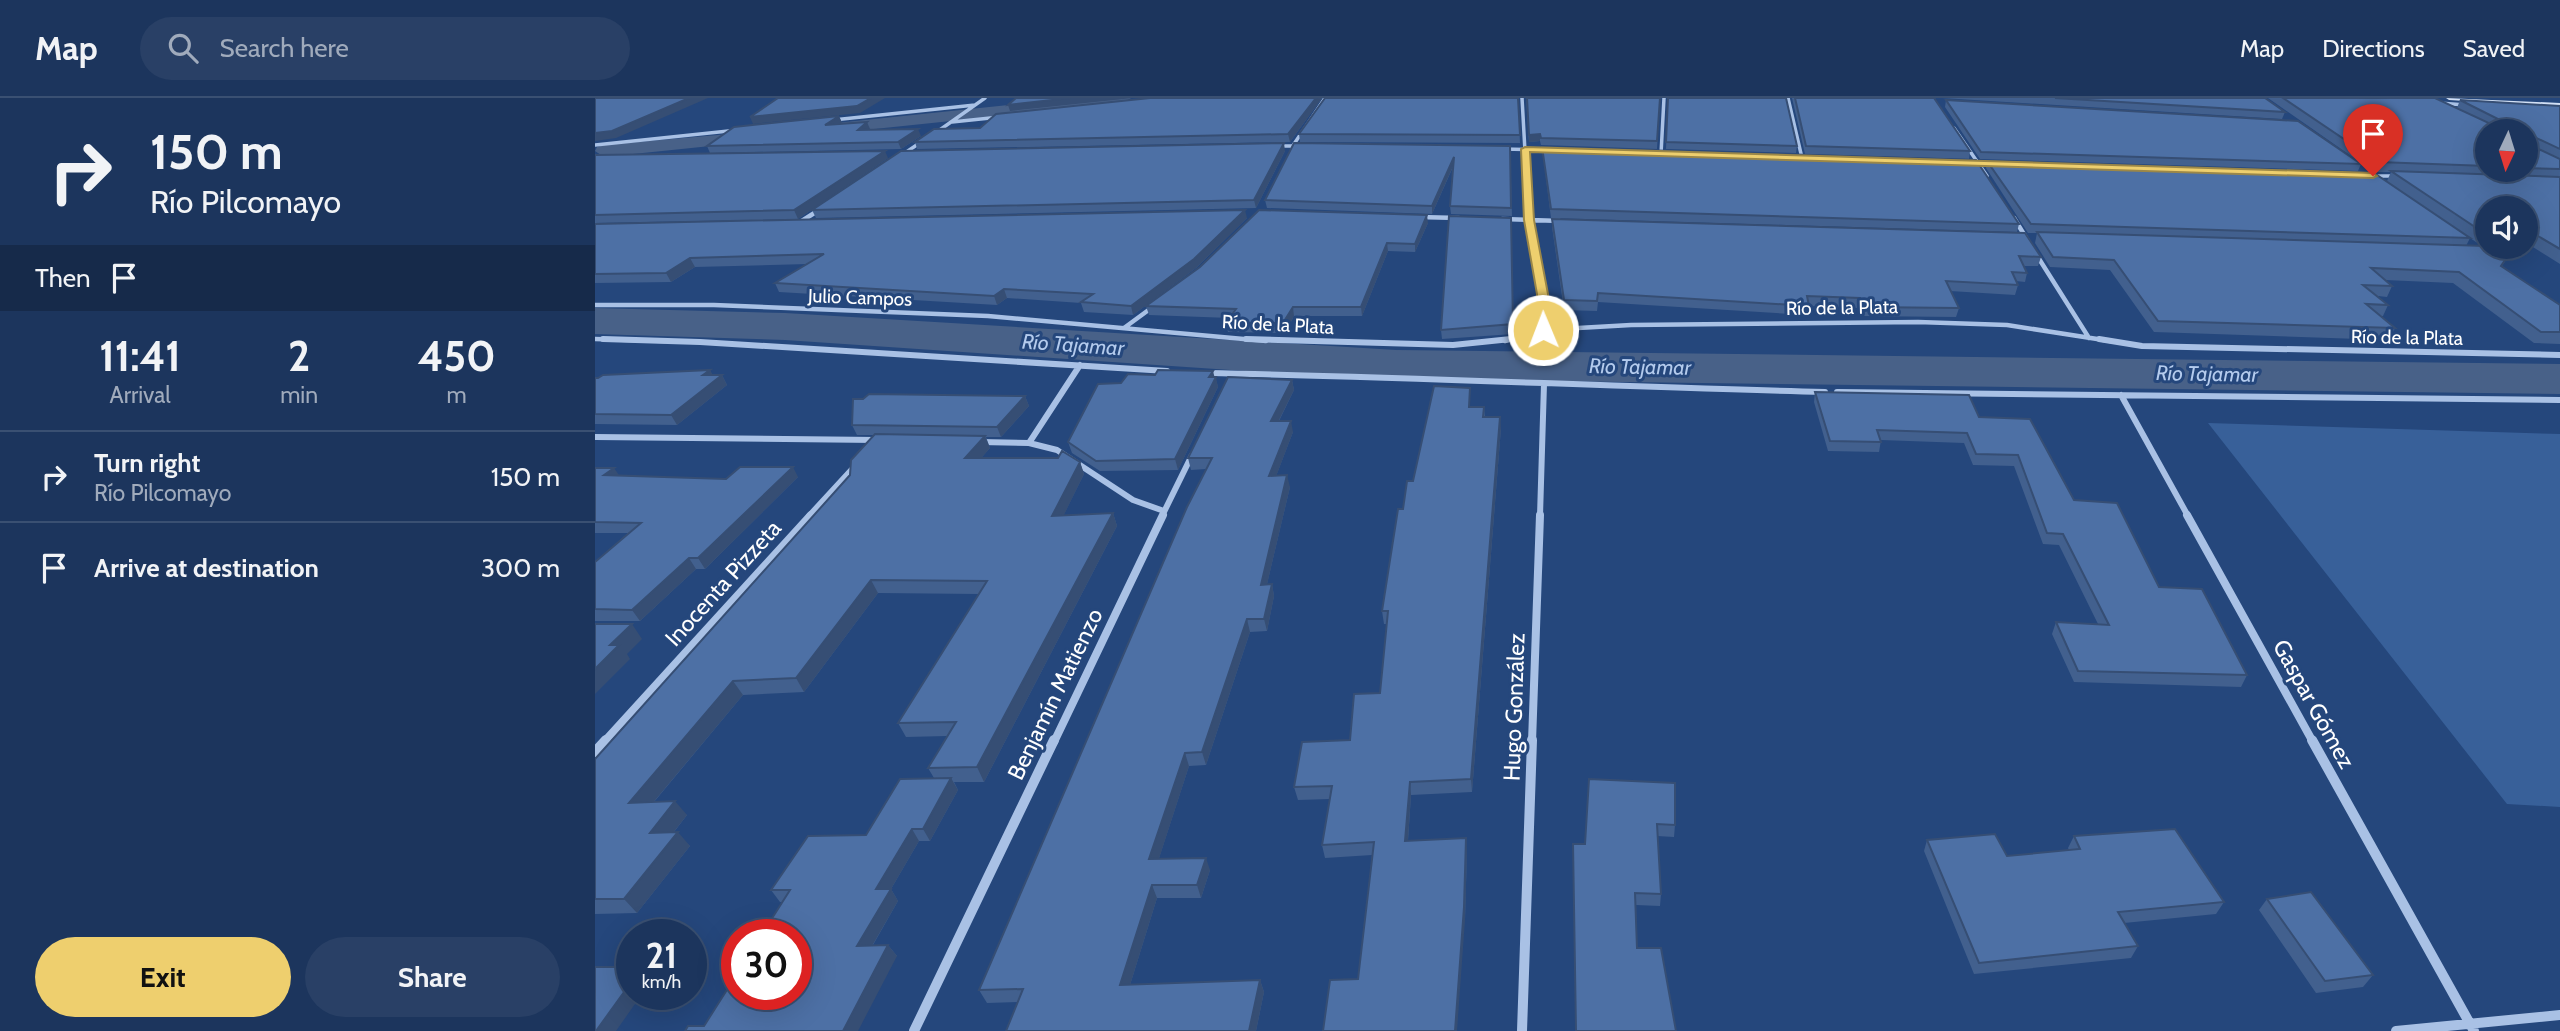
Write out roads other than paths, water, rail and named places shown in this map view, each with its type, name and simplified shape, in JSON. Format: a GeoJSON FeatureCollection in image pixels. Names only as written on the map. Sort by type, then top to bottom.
{"type":"FeatureCollection","features":[{"type":"Feature","properties":{"kind":"main road"},"geometry":{"type":"LineString","coordinates":[[2449,98],[2560,103]]}},
{"type":"Feature","properties":{"kind":"main road"},"geometry":{"type":"LineString","coordinates":[[2531,98],[2560,103]]}},
{"type":"Feature","properties":{"kind":"street"},"geometry":{"type":"LineString","coordinates":[[916,155],[902,155],[985,98]]}},
{"type":"Feature","properties":{"kind":"street"},"geometry":{"type":"LineString","coordinates":[[1287,157],[1325,98]]}},
{"type":"Feature","properties":{"kind":"street"},"geometry":{"type":"LineString","coordinates":[[1523,98],[1529,220],[1542,294],[1543,330]]}},
{"type":"Feature","properties":{"kind":"street"},"geometry":{"type":"LineString","coordinates":[[1648,154],[1661,154],[1664,98]]}},
{"type":"Feature","properties":{"kind":"street"},"geometry":{"type":"LineString","coordinates":[[1788,98],[1802,158]]}},
{"type":"Feature","properties":{"kind":"street"},"geometry":{"type":"LineString","coordinates":[[2446,109],[2435,103],[2560,111]]}},
{"type":"Feature","properties":{"kind":"street"},"geometry":{"type":"LineString","coordinates":[[823,121],[975,105]]}},
{"type":"Feature","properties":{"kind":"street"},"geometry":{"type":"LineString","coordinates":[[950,122],[1003,117]]}},
{"type":"Feature","properties":{"kind":"street"},"geometry":{"type":"LineString","coordinates":[[1950,122],[1991,183]]}},
{"type":"Feature","properties":{"kind":"street"},"geometry":{"type":"LineString","coordinates":[[597,146],[739,130]]}},
{"type":"Feature","properties":{"kind":"street"},"geometry":{"type":"LineString","coordinates":[[1265,146],[1306,146]]}},
{"type":"Feature","properties":{"kind":"street"},"geometry":{"type":"LineString","coordinates":[[1498,149],[1553,150]]}},
{"type":"Feature","properties":{"kind":"street"},"geometry":{"type":"LineString","coordinates":[[1789,158],[1815,158]]}},
{"type":"Feature","properties":{"kind":"street"},"geometry":{"type":"LineString","coordinates":[[1965,162],[1992,163]]}},
{"type":"Feature","properties":{"kind":"street"},"geometry":{"type":"LineString","coordinates":[[2362,168],[2384,183]]}},
{"type":"Feature","properties":{"kind":"street"},"geometry":{"type":"LineString","coordinates":[[2360,175],[2400,177]]}},
{"type":"Feature","properties":{"kind":"street"},"geometry":{"type":"LineString","coordinates":[[797,224],[821,209]]}},
{"type":"Feature","properties":{"kind":"street"},"geometry":{"type":"LineString","coordinates":[[2011,215],[2089,338]]}},
{"type":"Feature","properties":{"kind":"street"},"geometry":{"type":"LineString","coordinates":[[1408,217],[1462,218]]}},
{"type":"Feature","properties":{"kind":"street"},"geometry":{"type":"LineString","coordinates":[[1489,219],[1570,221]]}},
{"type":"Feature","properties":{"kind":"street"},"geometry":{"type":"LineString","coordinates":[[784,225],[811,224]]}},
{"type":"Feature","properties":{"kind":"street"},"geometry":{"type":"LineString","coordinates":[[2011,235],[2038,236]]}},
{"type":"Feature","properties":{"kind":"street"},"geometry":{"type":"LineString","coordinates":[[1124,328],[1161,301]]}},
{"type":"Feature","properties":{"kind":"street","name":"Julio Campos"},"geometry":{"type":"LineString","coordinates":[[595,305],[715,304],[934,314],[1124,328]]}},
{"type":"Feature","properties":{"kind":"street","name":"Río de la Plata"},"geometry":{"type":"LineString","coordinates":[[1124,328],[1277,342],[1453,345],[1505,341],[1543,330],[1631,325],[1918,322],[2007,325],[2142,346],[2190,349],[2560,355]]}},
{"type":"Feature","properties":{"kind":"street"},"geometry":{"type":"LineString","coordinates":[[595,339],[714,343],[1180,372]]}},
{"type":"Feature","properties":{"kind":"street"},"geometry":{"type":"LineString","coordinates":[[1029,443],[1080,365]]}},
{"type":"Feature","properties":{"kind":"street"},"geometry":{"type":"LineString","coordinates":[[1203,373],[1429,377],[1707,390],[2560,400]]}},
{"type":"Feature","properties":{"kind":"street"},"geometry":{"type":"LineString","coordinates":[[1225,387],[1231,374]]}},
{"type":"Feature","properties":{"kind":"street","name":"Hugo González"},"geometry":{"type":"LineString","coordinates":[[1522,1031],[1544,384]]}},
{"type":"Feature","properties":{"kind":"street","name":"Gaspar Gómez"},"geometry":{"type":"LineString","coordinates":[[2121,395],[2471,1026]]}},
{"type":"Feature","properties":{"kind":"street"},"geometry":{"type":"LineString","coordinates":[[595,437],[880,440],[870,450]]}},
{"type":"Feature","properties":{"kind":"street"},"geometry":{"type":"LineString","coordinates":[[975,442],[1029,443],[1057,450],[1133,500],[1164,511]]}},
{"type":"Feature","properties":{"kind":"street","name":"Benjamín Matienzo"},"geometry":{"type":"LineString","coordinates":[[914,1031],[1195,449]]}},
{"type":"Feature","properties":{"kind":"street","name":"Inocenta Pizzeta"},"geometry":{"type":"LineString","coordinates":[[595,752],[861,460]]}},
{"type":"Feature","properties":{"kind":"street"},"geometry":{"type":"LineString","coordinates":[[2396,1031],[2471,1026],[2560,1015]]}},
{"type":"Feature","properties":{"kind":"waterway"},"geometry":{"type":"LineString","coordinates":[[817,130],[1123,98]]}},
{"type":"Feature","properties":{"kind":"waterway"},"geometry":{"type":"LineString","coordinates":[[604,151],[763,136]]}},
{"type":"Feature","properties":{"kind":"waterway","name":"Río Tajamar"},"geometry":{"type":"LineString","coordinates":[[595,321],[880,332],[1355,363],[2560,379]]}}]}
